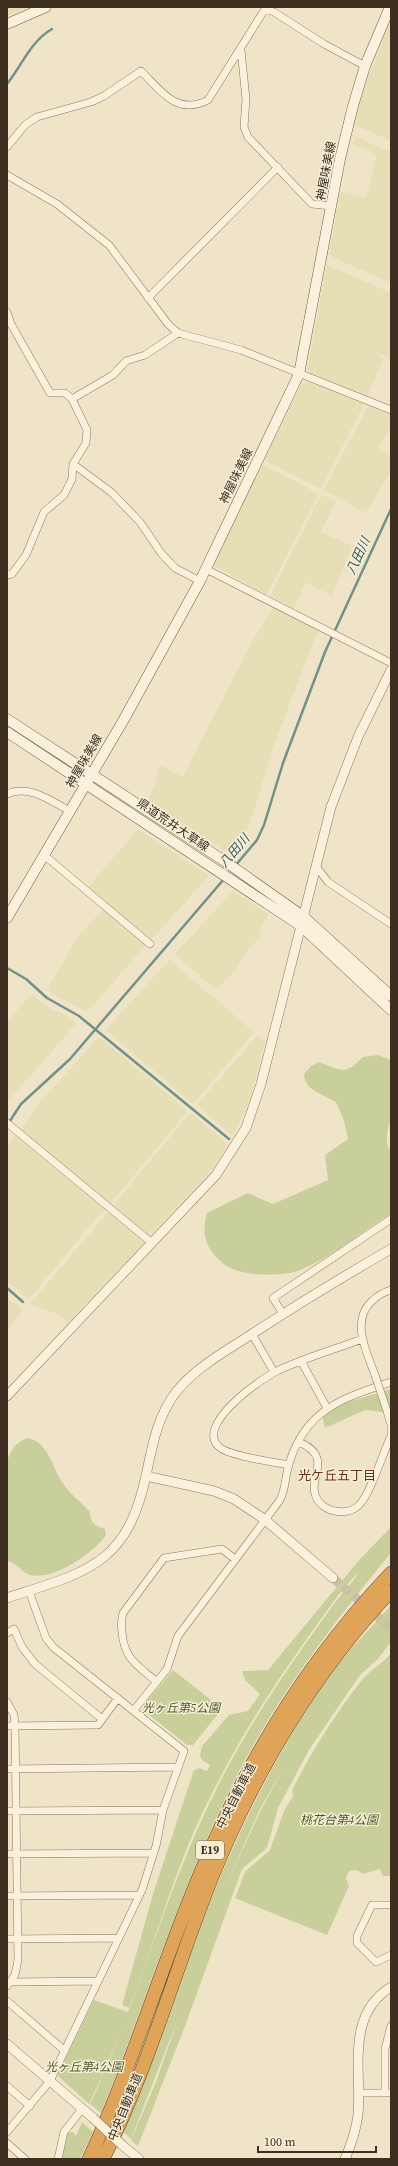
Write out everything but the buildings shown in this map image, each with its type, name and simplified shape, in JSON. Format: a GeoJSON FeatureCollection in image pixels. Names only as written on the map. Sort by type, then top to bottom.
{"type":"FeatureCollection","features":[{"type":"Feature","properties":{"kind":"highway","name":"中央自動車道"},"geometry":{"type":"LineString","coordinates":[[89,2159],[126,2074],[200,1873],[236,1794],[284,1708],[339,1632],[391,1573]]}},
{"type":"Feature","properties":{"kind":"highway","name":"中央自動車道"},"geometry":{"type":"LineString","coordinates":[[103,2159],[137,2077],[212,1877],[248,1800],[279,1741],[317,1683],[350,1639],[391,1591]]}},
{"type":"Feature","properties":{"kind":"main road"},"geometry":{"type":"LineString","coordinates":[[7,24],[46,7]]}},
{"type":"Feature","properties":{"kind":"main road","name":"神屋味美線"},"geometry":{"type":"LineString","coordinates":[[7,918],[89,779],[200,581],[299,374],[346,136],[365,66],[390,7]]}},
{"type":"Feature","properties":{"kind":"main road","name":"県道荒井大草線"},"geometry":{"type":"LineString","coordinates":[[7,720],[217,871],[303,922],[391,1010]]}},
{"type":"Feature","properties":{"kind":"main road","name":"県道荒井大草線"},"geometry":{"type":"LineString","coordinates":[[7,732],[89,779],[244,874],[391,996]]}},
{"type":"Feature","properties":{"kind":"street"},"geometry":{"type":"LineString","coordinates":[[7,147],[25,126],[38,117],[91,102],[104,96],[141,71],[166,96],[178,104],[198,104],[208,100],[241,50],[264,8],[274,12],[324,44],[365,66]]}},
{"type":"Feature","properties":{"kind":"street"},"geometry":{"type":"LineString","coordinates":[[241,50],[246,99],[244,127],[248,137],[312,204],[332,206]]}},
{"type":"Feature","properties":{"kind":"street"},"geometry":{"type":"LineString","coordinates":[[148,298],[278,167]]}},
{"type":"Feature","properties":{"kind":"street"},"geometry":{"type":"LineString","coordinates":[[7,174],[58,204],[109,245],[168,324],[178,334],[241,350],[391,410]]}},
{"type":"Feature","properties":{"kind":"street"},"geometry":{"type":"LineString","coordinates":[[7,312],[11,324],[50,393],[65,393],[72,399],[87,430],[88,437],[73,464],[72,479],[64,495],[44,512],[26,555],[12,574],[7,575]]}},
{"type":"Feature","properties":{"kind":"street"},"geometry":{"type":"LineString","coordinates":[[72,399],[112,375],[126,361],[145,355],[178,334]]}},
{"type":"Feature","properties":{"kind":"street"},"geometry":{"type":"LineString","coordinates":[[73,464],[111,492],[140,522],[161,553],[176,568],[200,581]]}},
{"type":"Feature","properties":{"kind":"street"},"geometry":{"type":"LineString","coordinates":[[206,569],[391,663]]}},
{"type":"Feature","properties":{"kind":"street"},"geometry":{"type":"LineString","coordinates":[[7,1396],[216,1175],[246,1128],[261,1084],[331,807],[358,737],[391,670]]}},
{"type":"Feature","properties":{"kind":"street"},"geometry":{"type":"LineString","coordinates":[[7,794],[14,790],[29,792],[43,796],[70,812]]}},
{"type":"Feature","properties":{"kind":"street"},"geometry":{"type":"LineString","coordinates":[[44,855],[150,944]]}},
{"type":"Feature","properties":{"kind":"street"},"geometry":{"type":"LineString","coordinates":[[316,866],[328,882],[391,924]]}},
{"type":"Feature","properties":{"kind":"street"},"geometry":{"type":"LineString","coordinates":[[7,1122],[152,1243]]}},
{"type":"Feature","properties":{"kind":"street"},"geometry":{"type":"LineString","coordinates":[[283,1314],[273,1298],[391,1219]]}},
{"type":"Feature","properties":{"kind":"street"},"geometry":{"type":"LineString","coordinates":[[7,1598],[80,1573],[112,1550],[132,1523],[137,1511],[154,1438],[163,1411],[177,1392],[196,1372],[283,1314],[391,1249]]}},
{"type":"Feature","properties":{"kind":"street"},"geometry":{"type":"LineString","coordinates":[[299,1442],[314,1451],[317,1458],[318,1466],[314,1483],[316,1498],[326,1508],[332,1511],[347,1511],[355,1508],[364,1498],[390,1436],[391,1425],[362,1339],[362,1320],[364,1311],[377,1296],[391,1290]]}},
{"type":"Feature","properties":{"kind":"street"},"geometry":{"type":"LineString","coordinates":[[252,1334],[274,1372]]}},
{"type":"Feature","properties":{"kind":"street"},"geometry":{"type":"LineString","coordinates":[[289,1465],[229,1454],[218,1447],[214,1439],[214,1427],[222,1413],[274,1372],[362,1339]]}},
{"type":"Feature","properties":{"kind":"street"},"geometry":{"type":"LineString","coordinates":[[301,1361],[327,1408]]}},
{"type":"Feature","properties":{"kind":"street"},"geometry":{"type":"LineString","coordinates":[[134,1710],[167,1669],[178,1636],[264,1519],[271,1513],[284,1492],[289,1465],[299,1442],[313,1421],[327,1408],[359,1393],[391,1382]]}},
{"type":"Feature","properties":{"kind":"street"},"geometry":{"type":"LineString","coordinates":[[146,1476],[225,1494],[245,1505],[264,1519],[333,1578]]}},
{"type":"Feature","properties":{"kind":"street"},"geometry":{"type":"LineString","coordinates":[[157,1682],[130,1659],[124,1650],[121,1620],[123,1613],[164,1558],[222,1549],[235,1559]]}},
{"type":"Feature","properties":{"kind":"street"},"geometry":{"type":"LineString","coordinates":[[7,2132],[50,2081],[139,1895],[153,1853],[163,1810],[184,1751],[53,1647],[46,1638],[29,1591]]}},
{"type":"Feature","properties":{"kind":"street"},"geometry":{"type":"LineString","coordinates":[[7,1633],[14,1629],[27,1656],[34,1664],[102,1719]]}},
{"type":"Feature","properties":{"kind":"street"},"geometry":{"type":"LineString","coordinates":[[7,1726],[98,1725],[118,1698]]}},
{"type":"Feature","properties":{"kind":"street"},"geometry":{"type":"LineString","coordinates":[[7,1702],[14,1715],[15,1726],[18,1939],[18,1960],[9,1984],[98,1981]]}},
{"type":"Feature","properties":{"kind":"street"},"geometry":{"type":"LineString","coordinates":[[7,1768],[178,1767]]}},
{"type":"Feature","properties":{"kind":"street"},"geometry":{"type":"LineString","coordinates":[[7,1811],[163,1810]]}},
{"type":"Feature","properties":{"kind":"street"},"geometry":{"type":"LineString","coordinates":[[7,1854],[153,1853]]}},
{"type":"Feature","properties":{"kind":"street"},"geometry":{"type":"LineString","coordinates":[[7,1896],[139,1895]]}},
{"type":"Feature","properties":{"kind":"street"},"geometry":{"type":"LineString","coordinates":[[391,1905],[372,1905],[357,1936],[357,1943],[376,1962],[391,1955]]}},
{"type":"Feature","properties":{"kind":"street"},"geometry":{"type":"LineString","coordinates":[[7,1939],[119,1938]]}},
{"type":"Feature","properties":{"kind":"street"},"geometry":{"type":"LineString","coordinates":[[345,2159],[356,2126],[359,2093],[358,2038],[360,2028],[370,2006],[384,1991],[391,1987]]}},
{"type":"Feature","properties":{"kind":"street"},"geometry":{"type":"LineString","coordinates":[[7,2001],[65,2051]]}},
{"type":"Feature","properties":{"kind":"street"},"geometry":{"type":"LineString","coordinates":[[359,2093],[388,2093],[388,2049],[391,2026]]}},
{"type":"Feature","properties":{"kind":"street"},"geometry":{"type":"LineString","coordinates":[[7,2044],[93,2118],[136,2158]]}},
{"type":"Feature","properties":{"kind":"street"},"geometry":{"type":"LineString","coordinates":[[7,2086],[30,2106]]}},
{"type":"Feature","properties":{"kind":"street"},"geometry":{"type":"LineString","coordinates":[[58,2159],[64,2132],[82,2109]]}},
{"type":"Feature","properties":{"kind":"street"},"geometry":{"type":"LineString","coordinates":[[7,2143],[25,2159]]}},
{"type":"Feature","properties":{"kind":"shaded area"},"geometry":{"type":"Polygon","coordinates":[[[7,7],[31,7],[7,16],[7,7]]]}},
{"type":"Feature","properties":{"kind":"shaded area"},"geometry":{"type":"Polygon","coordinates":[[[391,21],[391,141],[353,124],[366,82],[391,21]]]}},
{"type":"Feature","properties":{"kind":"shaded area"},"geometry":{"type":"Polygon","coordinates":[[[356,137],[391,152],[391,283],[334,258],[329,254],[340,192],[366,198],[377,155],[353,144],[356,137]]]}},
{"type":"Feature","properties":{"kind":"shaded area"},"geometry":{"type":"Polygon","coordinates":[[[327,265],[391,293],[391,359],[381,354],[380,357],[383,359],[367,397],[311,374],[307,370],[327,265]]]}},
{"type":"Feature","properties":{"kind":"shaded area"},"geometry":{"type":"Polygon","coordinates":[[[310,381],[364,404],[321,489],[264,460],[301,385],[310,381]]]}},
{"type":"Feature","properties":{"kind":"shaded area"},"geometry":{"type":"Polygon","coordinates":[[[368,406],[391,415],[391,427],[378,448],[391,456],[391,471],[366,513],[324,490],[368,406]]]}},
{"type":"Feature","properties":{"kind":"shaded area"},"geometry":{"type":"Polygon","coordinates":[[[264,465],[319,494],[266,595],[213,565],[261,466],[264,465]]]}},
{"type":"Feature","properties":{"kind":"shaded area"},"geometry":{"type":"Polygon","coordinates":[[[321,495],[336,501],[321,532],[352,546],[332,596],[306,582],[294,608],[270,596],[321,495]]]}},
{"type":"Feature","properties":{"kind":"shaded area"},"geometry":{"type":"Polygon","coordinates":[[[274,607],[318,630],[272,750],[250,824],[230,851],[225,851],[148,801],[157,779],[159,767],[162,766],[185,778],[184,774],[252,642],[274,607]]]}},
{"type":"Feature","properties":{"kind":"shaded area"},"geometry":{"type":"Polygon","coordinates":[[[138,829],[209,876],[151,940],[149,940],[89,890],[90,885],[138,829]]]}},
{"type":"Feature","properties":{"kind":"shaded area"},"geometry":{"type":"Polygon","coordinates":[[[233,891],[269,915],[259,930],[261,936],[245,953],[237,969],[218,988],[215,989],[175,954],[233,891]]]}},
{"type":"Feature","properties":{"kind":"shaded area"},"geometry":{"type":"Polygon","coordinates":[[[104,908],[146,945],[89,1010],[84,1011],[51,993],[48,988],[78,937],[104,908]]]}},
{"type":"Feature","properties":{"kind":"shaded area"},"geometry":{"type":"Polygon","coordinates":[[[168,961],[171,961],[254,1032],[193,1104],[106,1030],[168,961]]]}},
{"type":"Feature","properties":{"kind":"shaded area"},"geometry":{"type":"Polygon","coordinates":[[[30,995],[33,995],[48,1007],[73,1019],[76,1024],[7,1102],[7,1022],[30,995]]]}},
{"type":"Feature","properties":{"kind":"shaded area"},"geometry":{"type":"Polygon","coordinates":[[[258,1035],[265,1041],[251,1098],[233,1136],[197,1105],[258,1035]]]}},
{"type":"Feature","properties":{"kind":"shaded area"},"geometry":{"type":"Polygon","coordinates":[[[99,1037],[188,1111],[110,1204],[20,1130],[41,1101],[99,1037]]]}},
{"type":"Feature","properties":{"kind":"shaded area"},"geometry":{"type":"Polygon","coordinates":[[[189,1114],[192,1114],[228,1145],[214,1167],[149,1237],[113,1206],[189,1114]]]}},
{"type":"Feature","properties":{"kind":"shaded area"},"geometry":{"type":"Polygon","coordinates":[[[15,1136],[104,1209],[29,1299],[7,1282],[7,1147],[15,1136]]]}},
{"type":"Feature","properties":{"kind":"shaded area"},"geometry":{"type":"Polygon","coordinates":[[[108,1212],[145,1243],[67,1323],[59,1315],[30,1304],[108,1212]]]}},
{"type":"Feature","properties":{"kind":"shaded area"},"geometry":{"type":"Polygon","coordinates":[[[7,1297],[23,1310],[7,1332],[7,1297]]]}},
{"type":"Feature","properties":{"kind":"green space"},"geometry":{"type":"Polygon","coordinates":[[[378,1055],[391,1060],[391,1120],[387,1136],[388,1145],[391,1152],[391,1214],[317,1262],[294,1272],[284,1274],[252,1274],[234,1270],[226,1266],[219,1260],[207,1244],[205,1220],[207,1213],[248,1193],[273,1204],[328,1180],[325,1155],[348,1139],[344,1121],[336,1102],[311,1088],[305,1080],[304,1074],[311,1066],[319,1062],[344,1070],[352,1067],[363,1057],[378,1055]]]}},
{"type":"Feature","properties":{"kind":"green space"},"geometry":{"type":"Polygon","coordinates":[[[391,1389],[391,1413],[365,1410],[325,1428],[322,1415],[338,1405],[391,1389]]]}},
{"type":"Feature","properties":{"kind":"green space"},"geometry":{"type":"Polygon","coordinates":[[[27,1438],[34,1440],[45,1449],[58,1476],[65,1486],[90,1512],[91,1519],[94,1524],[105,1529],[106,1535],[92,1550],[72,1564],[50,1574],[39,1576],[27,1574],[13,1563],[7,1561],[7,1461],[14,1447],[19,1442],[27,1438]]]}},
{"type":"Feature","properties":{"kind":"green space"},"geometry":{"type":"Polygon","coordinates":[[[391,1527],[391,1553],[348,1606],[287,1690],[251,1749],[235,1779],[181,1902],[101,2113],[90,2104],[123,2026],[143,1971],[129,2008],[122,2005],[153,1894],[193,1771],[199,1768],[207,1771],[210,1765],[202,1760],[200,1756],[202,1746],[229,1715],[248,1711],[260,1694],[245,1680],[242,1671],[268,1670],[360,1559],[391,1527]],[[360,1571],[325,1613],[289,1664],[240,1741],[199,1821],[172,1887],[145,1965],[166,1907],[198,1828],[228,1766],[256,1718],[286,1672],[337,1600],[360,1571]]]}},
{"type":"Feature","properties":{"kind":"green space"},"geometry":{"type":"Polygon","coordinates":[[[391,1605],[391,1642],[377,1660],[360,1675],[309,1750],[278,1808],[267,1848],[242,1869],[185,2026],[138,2146],[131,2140],[156,2082],[178,2019],[131,2139],[122,2131],[189,1953],[239,1836],[267,1779],[298,1724],[340,1662],[391,1605]],[[284,1767],[261,1807],[225,1887],[262,1808],[284,1767]]]}},
{"type":"Feature","properties":{"kind":"green space","name":"桃花台第4公園"},"geometry":{"type":"Polygon","coordinates":[[[391,1653],[391,1876],[383,1876],[380,1869],[363,1874],[357,1870],[349,1871],[346,1878],[349,1886],[327,1935],[235,1898],[245,1872],[270,1850],[284,1811],[293,1796],[292,1790],[324,1733],[362,1680],[391,1653]]]}},
{"type":"Feature","properties":{"kind":"green space","name":"光ヶ丘第5公園"},"geometry":{"type":"Polygon","coordinates":[[[173,1670],[211,1700],[209,1703],[211,1709],[218,1714],[193,1745],[187,1745],[143,1710],[143,1706],[173,1670]]]}},
{"type":"Feature","properties":{"kind":"green space","name":"光ヶ丘第4公園"},"geometry":{"type":"Polygon","coordinates":[[[94,2000],[128,2012],[112,2055],[89,2104],[59,2077],[58,2074],[94,2000]]]}},
{"type":"Feature","properties":{"kind":"green space"},"geometry":{"type":"Polygon","coordinates":[[[82,2122],[93,2132],[80,2159],[61,2159],[67,2133],[73,2132],[76,2136],[82,2122]]]}},
{"type":"Feature","properties":{"kind":"waterway"},"geometry":{"type":"LineString","coordinates":[[7,84],[32,47],[52,29]]}},
{"type":"Feature","properties":{"kind":"waterway","name":"八田川"},"geometry":{"type":"LineString","coordinates":[[235,866],[257,840],[264,825],[283,763],[325,652],[391,509]]}},
{"type":"Feature","properties":{"kind":"waterway","name":"八田川"},"geometry":{"type":"LineString","coordinates":[[8,1124],[21,1104],[70,1059],[224,879]]}},
{"type":"Feature","properties":{"kind":"waterway"},"geometry":{"type":"LineString","coordinates":[[7,968],[26,979],[47,998],[79,1016],[229,1139]]}},
{"type":"Feature","properties":{"kind":"waterway"},"geometry":{"type":"LineString","coordinates":[[7,1288],[23,1302]]}},
{"type":"Feature","properties":{"kind":"tunnel"},"geometry":{"type":"LineString","coordinates":[[333,1578],[391,1628]]}},
{"type":"Feature","properties":{"kind":"district","name":"光ケ丘五丁目"},"geometry":{"type":"Point","coordinates":[337,1475]}}]}
